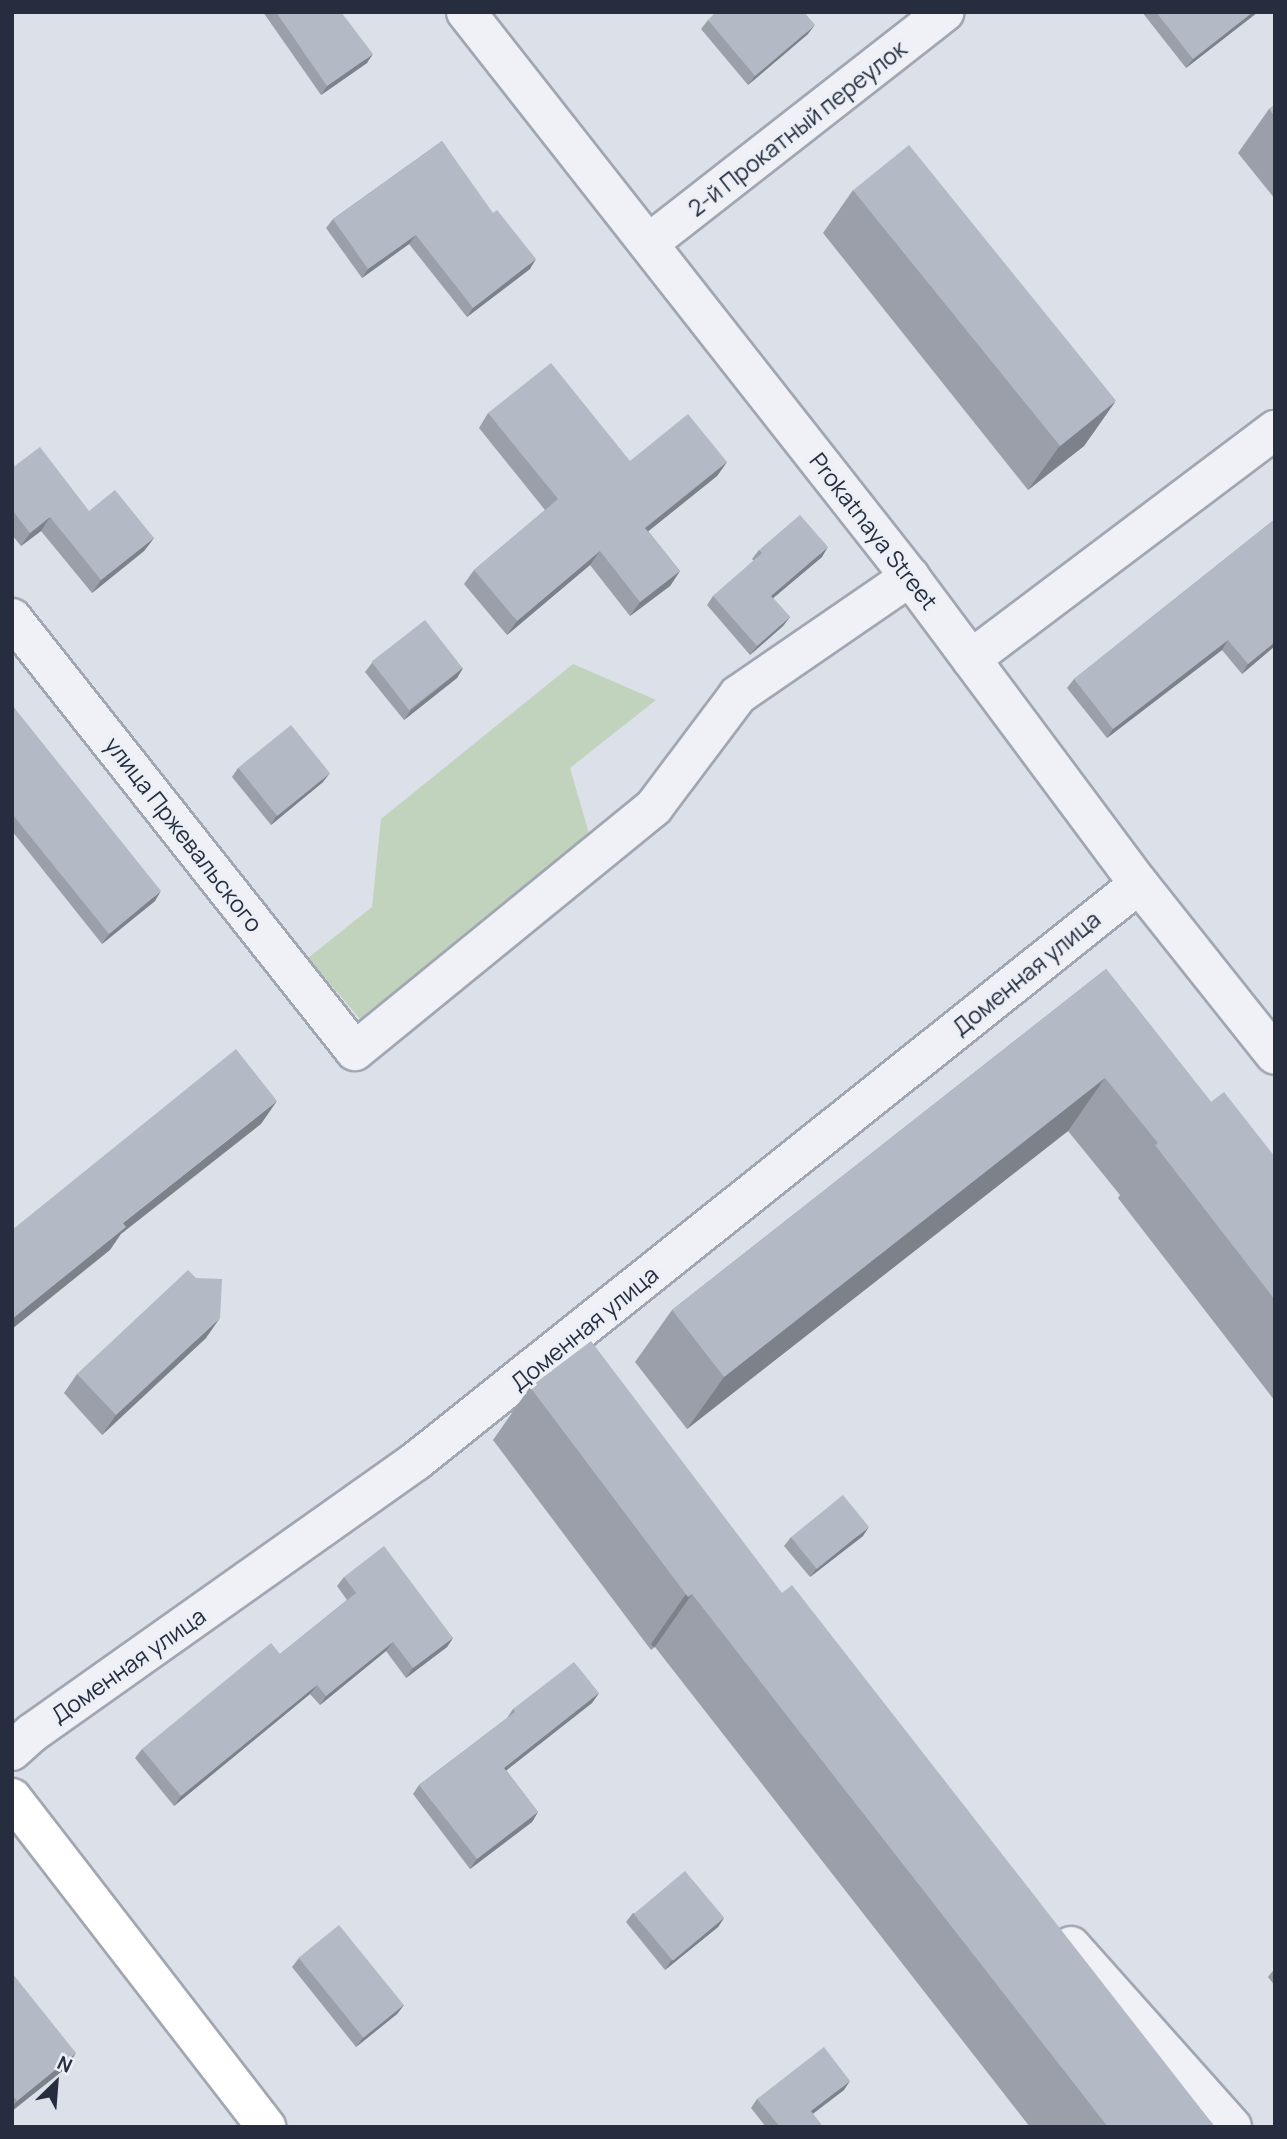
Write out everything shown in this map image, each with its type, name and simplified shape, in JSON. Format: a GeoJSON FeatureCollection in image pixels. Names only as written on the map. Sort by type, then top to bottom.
{"type":"FeatureCollection","features":[{"type":"Feature","properties":{"kind":"main road"},"geometry":{"type":"LineString","coordinates":[[12,1798],[266,2127]]}},
{"type":"Feature","properties":{"kind":"street","name":"Prokatnaya Street"},"geometry":{"type":"LineString","coordinates":[[466,12],[911,577],[1139,884],[1275,1055]]}},
{"type":"Feature","properties":{"kind":"street","name":"2-й Прокатный переулок"},"geometry":{"type":"LineString","coordinates":[[649,243],[945,12]]}},
{"type":"Feature","properties":{"kind":"street"},"geometry":{"type":"LineString","coordinates":[[971,659],[1275,430]]}},
{"type":"Feature","properties":{"kind":"street","name":"улица Пржевальского"},"geometry":{"type":"LineString","coordinates":[[12,618],[355,1051],[654,807],[737,695],[911,577]]}},
{"type":"Feature","properties":{"kind":"street","name":"Доменная улица"},"geometry":{"type":"LineString","coordinates":[[12,1751],[43,1726],[416,1461],[576,1353],[1139,884]]}},
{"type":"Feature","properties":{"kind":"street"},"geometry":{"type":"LineString","coordinates":[[1046,1917],[1232,2127]]}},
{"type":"Feature","properties":{"kind":"green space"},"geometry":{"type":"Polygon","coordinates":[[[573,664],[656,700],[570,768],[590,837],[360,1019],[308,958],[372,907],[381,819],[573,664]]]}},
{"type":"Feature","properties":{"kind":"building"},"geometry":{"type":"Polygon","coordinates":[[[276,12],[341,12],[373,54],[327,86],[276,12]]]}},
{"type":"Feature","properties":{"kind":"building"},"geometry":{"type":"Polygon","coordinates":[[[716,12],[804,12],[815,25],[755,76],[708,20],[716,12]]]}},
{"type":"Feature","properties":{"kind":"building"},"geometry":{"type":"Polygon","coordinates":[[[1156,12],[1253,12],[1193,59],[1156,12]]]}},
{"type":"Feature","properties":{"kind":"building"},"geometry":{"type":"Polygon","coordinates":[[[1275,105],[1275,117],[1269,109],[1275,105]]]}},
{"type":"Feature","properties":{"kind":"building"},"geometry":{"type":"Polygon","coordinates":[[[442,141],[493,213],[497,210],[536,259],[473,308],[416,235],[368,269],[333,219],[442,141]]]}},
{"type":"Feature","properties":{"kind":"building"},"geometry":{"type":"Polygon","coordinates":[[[909,145],[1116,401],[1060,446],[853,190],[909,145]]]}},
{"type":"Feature","properties":{"kind":"building"},"geometry":{"type":"Polygon","coordinates":[[[551,363],[630,461],[688,414],[727,462],[645,528],[680,571],[640,602],[600,551],[517,621],[474,570],[558,499],[488,413],[551,363]]]}},
{"type":"Feature","properties":{"kind":"building"},"geometry":{"type":"Polygon","coordinates":[[[40,447],[89,511],[115,490],[154,538],[101,580],[50,517],[30,533],[12,510],[12,468],[40,447]]]}},
{"type":"Feature","properties":{"kind":"building"},"geometry":{"type":"Polygon","coordinates":[[[800,515],[828,547],[771,596],[790,617],[757,646],[713,596],[762,553],[759,550],[800,515]]]}},
{"type":"Feature","properties":{"kind":"building"},"geometry":{"type":"Polygon","coordinates":[[[1275,519],[1275,642],[1248,664],[1228,640],[1113,729],[1074,679],[1275,519]]]}},
{"type":"Feature","properties":{"kind":"building"},"geometry":{"type":"Polygon","coordinates":[[[425,620],[463,668],[409,710],[371,662],[425,620]]]}},
{"type":"Feature","properties":{"kind":"building"},"geometry":{"type":"Polygon","coordinates":[[[12,705],[161,891],[109,934],[12,814],[12,705]]]}},
{"type":"Feature","properties":{"kind":"building"},"geometry":{"type":"Polygon","coordinates":[[[291,725],[330,773],[277,816],[238,768],[291,725]]]}},
{"type":"Feature","properties":{"kind":"building"},"geometry":{"type":"Polygon","coordinates":[[[1106,969],[1211,1102],[1224,1092],[1275,1157],[1275,1300],[1155,1145],[1158,1143],[1105,1078],[724,1377],[672,1310],[1106,969]]]}},
{"type":"Feature","properties":{"kind":"building"},"geometry":{"type":"Polygon","coordinates":[[[236,1049],[277,1101],[123,1223],[126,1227],[12,1319],[12,1230],[236,1049]]]}},
{"type":"Feature","properties":{"kind":"building"},"geometry":{"type":"Polygon","coordinates":[[[188,1270],[196,1278],[222,1279],[220,1318],[116,1415],[77,1374],[188,1270]]]}},
{"type":"Feature","properties":{"kind":"building"},"geometry":{"type":"Polygon","coordinates":[[[591,1341],[782,1593],[792,1585],[1215,2127],[1108,2127],[692,1594],[688,1597],[530,1387],[591,1341]]]}},
{"type":"Feature","properties":{"kind":"building"},"geometry":{"type":"Polygon","coordinates":[[[843,1495],[869,1527],[817,1569],[791,1537],[843,1495]]]}},
{"type":"Feature","properties":{"kind":"building"},"geometry":{"type":"Polygon","coordinates":[[[384,1546],[453,1638],[413,1668],[393,1642],[326,1696],[317,1685],[181,1796],[142,1749],[271,1643],[280,1654],[356,1593],[344,1577],[384,1546]]]}},
{"type":"Feature","properties":{"kind":"building"},"geometry":{"type":"Polygon","coordinates":[[[574,1662],[599,1693],[504,1768],[538,1812],[477,1859],[419,1785],[515,1712],[513,1709],[574,1662]]]}},
{"type":"Feature","properties":{"kind":"building"},"geometry":{"type":"Polygon","coordinates":[[[685,1871],[724,1918],[673,1961],[634,1914],[685,1871]]]}},
{"type":"Feature","properties":{"kind":"building"},"geometry":{"type":"Polygon","coordinates":[[[339,1925],[404,2005],[363,2038],[299,1958],[339,1925]]]}},
{"type":"Feature","properties":{"kind":"building"},"geometry":{"type":"Polygon","coordinates":[[[12,1973],[76,2053],[17,2101],[12,2095],[12,1973]]]}},
{"type":"Feature","properties":{"kind":"building"},"geometry":{"type":"Polygon","coordinates":[[[824,2047],[850,2081],[811,2111],[823,2127],[780,2127],[757,2099],[824,2047]]]}}]}
